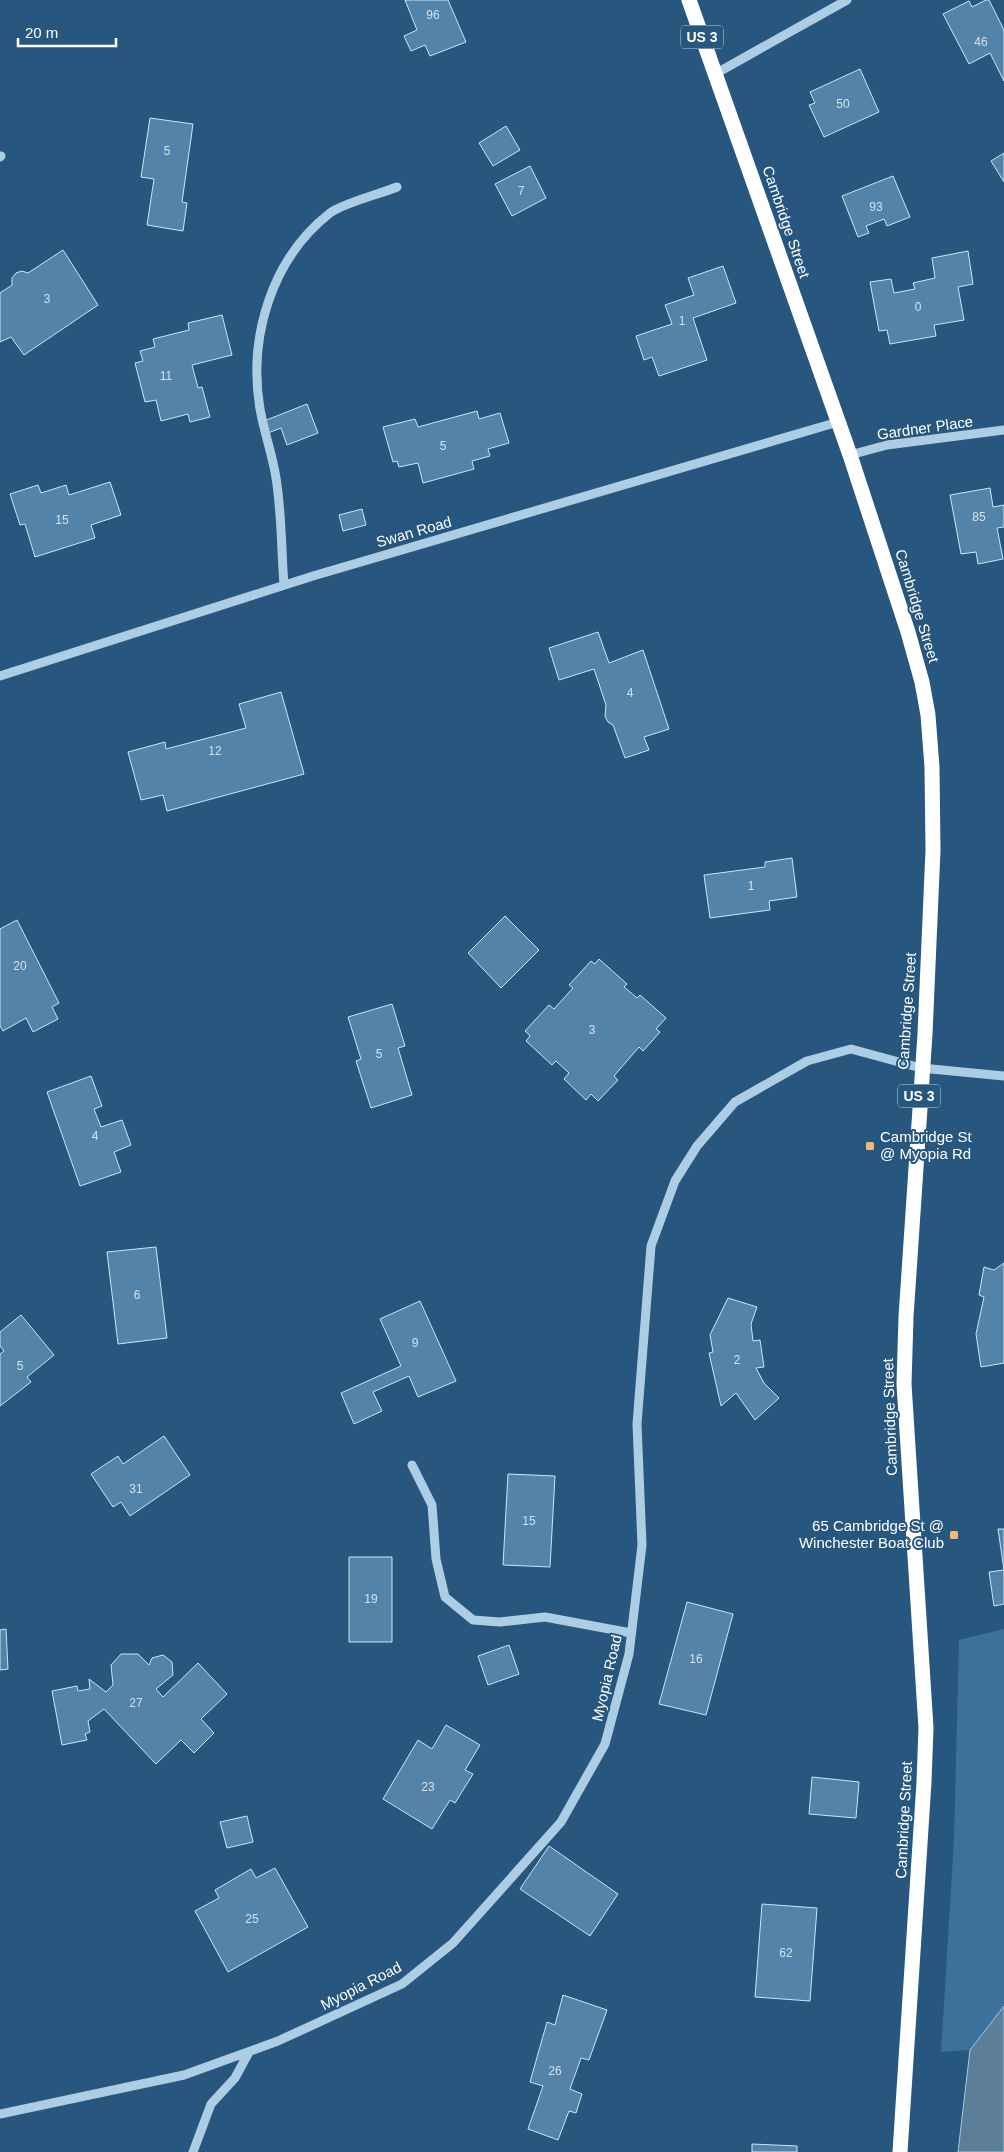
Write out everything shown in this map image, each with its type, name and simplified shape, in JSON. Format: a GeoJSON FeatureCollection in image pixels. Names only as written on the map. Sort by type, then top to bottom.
{"type":"FeatureCollection","features":[{"type":"Feature","properties":{"kind":"highway","name":"Cambridge Street"},"geometry":{"type":"LineString","coordinates":[[689,0],[850,455],[908,632],[922,682],[928,715],[932,767],[932,850],[925,1034],[921,1068],[906,1317],[904,1384],[926,1728],[900,2152]]}},
{"type":"Feature","properties":{"kind":"street"},"geometry":{"type":"LineString","coordinates":[[715,74],[847,0]]}},
{"type":"Feature","properties":{"kind":"street"},"geometry":{"type":"LineString","coordinates":[[284,585],[275,474],[260,409],[256,358],[267,303],[286,261],[309,232],[332,212],[397,187]]}},
{"type":"Feature","properties":{"kind":"street","name":"Swan Road"},"geometry":{"type":"LineString","coordinates":[[0,676],[284,585],[838,422]]}},
{"type":"Feature","properties":{"kind":"street","name":"Gardner Place"},"geometry":{"type":"LineString","coordinates":[[850,455],[887,445],[1004,430]]}},
{"type":"Feature","properties":{"kind":"street","name":"Myopia Road"},"geometry":{"type":"LineString","coordinates":[[0,2114],[184,2074],[249,2052],[278,2041],[402,1984],[453,1943],[561,1822],[605,1744],[629,1654],[642,1545],[637,1424],[651,1246],[675,1181],[698,1146],[735,1102],[807,1061],[851,1049],[921,1068],[1004,1076]]}},
{"type":"Feature","properties":{"kind":"street"},"geometry":{"type":"LineString","coordinates":[[412,1466],[432,1505],[436,1559],[445,1597],[473,1620],[500,1622],[545,1616],[631,1633]]}},
{"type":"Feature","properties":{"kind":"street"},"geometry":{"type":"LineString","coordinates":[[193,2152],[210,2104],[235,2078],[249,2052]]}},
{"type":"Feature","properties":{"kind":"shaded area"},"geometry":{"type":"Polygon","coordinates":[[[1004,1629],[1004,2006],[970,2050],[941,2052],[954,1840],[959,1640],[1004,1629]]]}},
{"type":"Feature","properties":{"kind":"shaded area"},"geometry":{"type":"Polygon","coordinates":[[[1004,2006],[1004,2152],[958,2152],[970,2050],[1004,2006]]]}},
{"type":"Feature","properties":{"kind":"building"},"geometry":{"type":"Polygon","coordinates":[[[405,0],[448,0],[466,42],[430,56],[425,45],[411,51],[404,36],[417,30],[405,0]]]}},
{"type":"Feature","properties":{"kind":"building"},"geometry":{"type":"Polygon","coordinates":[[[989,0],[1004,30],[1004,81],[990,53],[969,64],[943,14],[969,1],[972,7],[989,0]]]}},
{"type":"Feature","properties":{"kind":"building"},"geometry":{"type":"Polygon","coordinates":[[[860,69],[879,112],[824,137],[809,105],[815,103],[810,92],[860,69]]]}},
{"type":"Feature","properties":{"kind":"building"},"geometry":{"type":"Polygon","coordinates":[[[150,118],[193,124],[182,202],[187,203],[183,231],[147,225],[154,179],[141,177],[150,118]]]}},
{"type":"Feature","properties":{"kind":"building"},"geometry":{"type":"Polygon","coordinates":[[[506,126],[520,150],[493,166],[479,143],[506,126]]]}},
{"type":"Feature","properties":{"kind":"building"},"geometry":{"type":"Polygon","coordinates":[[[1004,153],[1004,182],[991,161],[1004,153]]]}},
{"type":"Feature","properties":{"kind":"building"},"geometry":{"type":"Polygon","coordinates":[[[530,166],[546,198],[512,216],[495,184],[530,166]]]}},
{"type":"Feature","properties":{"kind":"building"},"geometry":{"type":"Polygon","coordinates":[[[893,176],[910,217],[887,226],[884,219],[866,226],[869,233],[858,237],[842,196],[893,176]]]}},
{"type":"Feature","properties":{"kind":"building"},"geometry":{"type":"Polygon","coordinates":[[[63,250],[98,305],[24,355],[11,337],[0,342],[0,293],[12,285],[12,278],[16,273],[22,271],[28,273],[63,250]]]}},
{"type":"Feature","properties":{"kind":"building"},"geometry":{"type":"Polygon","coordinates":[[[968,251],[973,284],[958,287],[964,320],[934,325],[936,336],[890,344],[887,330],[879,331],[870,282],[891,279],[894,293],[915,289],[913,283],[935,278],[932,258],[968,251]]]}},
{"type":"Feature","properties":{"kind":"building"},"geometry":{"type":"Polygon","coordinates":[[[723,266],[736,303],[693,318],[707,360],[659,376],[652,357],[644,360],[636,336],[672,324],[665,305],[694,295],[688,278],[723,266]]]}},
{"type":"Feature","properties":{"kind":"building"},"geometry":{"type":"Polygon","coordinates":[[[222,315],[232,355],[192,365],[198,388],[202,387],[210,417],[190,422],[188,414],[161,421],[156,400],[145,402],[135,363],[143,361],[140,351],[155,347],[153,339],[189,330],[188,323],[222,315]]]}},
{"type":"Feature","properties":{"kind":"building"},"geometry":{"type":"Polygon","coordinates":[[[307,404],[318,433],[287,445],[281,428],[268,433],[264,421],[307,404]]]}},
{"type":"Feature","properties":{"kind":"building"},"geometry":{"type":"Polygon","coordinates":[[[477,411],[479,419],[500,413],[509,443],[488,449],[490,456],[472,461],[474,469],[423,483],[418,463],[399,467],[397,461],[393,462],[383,427],[415,419],[418,427],[477,411]]]}},
{"type":"Feature","properties":{"kind":"building"},"geometry":{"type":"Polygon","coordinates":[[[110,482],[121,515],[91,525],[95,538],[35,557],[25,524],[20,525],[10,494],[38,485],[41,493],[66,485],[69,495],[110,482]]]}},
{"type":"Feature","properties":{"kind":"building"},"geometry":{"type":"Polygon","coordinates":[[[990,488],[993,507],[1004,505],[1004,527],[997,528],[1003,559],[978,564],[976,552],[961,554],[950,495],[990,488]]]}},
{"type":"Feature","properties":{"kind":"building"},"geometry":{"type":"Polygon","coordinates":[[[362,509],[366,525],[343,531],[339,515],[362,509]]]}},
{"type":"Feature","properties":{"kind":"building"},"geometry":{"type":"Polygon","coordinates":[[[598,632],[609,663],[643,650],[669,729],[644,737],[649,750],[625,758],[613,725],[608,722],[605,716],[606,705],[594,669],[559,680],[549,648],[598,632]]]}},
{"type":"Feature","properties":{"kind":"building"},"geometry":{"type":"Polygon","coordinates":[[[281,692],[304,774],[167,811],[163,795],[141,800],[128,752],[165,742],[166,749],[246,728],[239,704],[281,692]]]}},
{"type":"Feature","properties":{"kind":"building"},"geometry":{"type":"Polygon","coordinates":[[[792,858],[797,897],[769,901],[770,910],[710,918],[704,875],[765,867],[765,862],[792,858]]]}},
{"type":"Feature","properties":{"kind":"building"},"geometry":{"type":"Polygon","coordinates":[[[505,916],[539,950],[501,988],[468,953],[505,916]]]}},
{"type":"Feature","properties":{"kind":"building"},"geometry":{"type":"Polygon","coordinates":[[[17,920],[59,1003],[52,1007],[58,1019],[33,1032],[26,1018],[3,1031],[0,1026],[0,929],[17,920]]]}},
{"type":"Feature","properties":{"kind":"building"},"geometry":{"type":"Polygon","coordinates":[[[599,959],[627,984],[624,987],[637,998],[640,995],[666,1018],[656,1029],[660,1032],[643,1051],[639,1047],[614,1076],[618,1080],[598,1101],[591,1094],[586,1100],[564,1079],[569,1073],[556,1061],[552,1065],[526,1041],[530,1036],[525,1031],[549,1005],[554,1009],[573,988],[569,985],[591,961],[595,964],[599,959]]]}},
{"type":"Feature","properties":{"kind":"building"},"geometry":{"type":"Polygon","coordinates":[[[392,1004],[405,1046],[398,1048],[412,1095],[371,1108],[356,1061],[361,1059],[348,1017],[392,1004]]]}},
{"type":"Feature","properties":{"kind":"building"},"geometry":{"type":"Polygon","coordinates":[[[91,1076],[102,1106],[94,1109],[101,1127],[122,1120],[131,1145],[114,1152],[121,1172],[80,1186],[47,1092],[91,1076]]]}},
{"type":"Feature","properties":{"kind":"building"},"geometry":{"type":"Polygon","coordinates":[[[156,1247],[167,1338],[118,1344],[107,1252],[156,1247]]]}},
{"type":"Feature","properties":{"kind":"building"},"geometry":{"type":"Polygon","coordinates":[[[1004,1263],[1004,1363],[981,1367],[976,1334],[984,1297],[979,1295],[984,1267],[994,1270],[1004,1263]]]}},
{"type":"Feature","properties":{"kind":"building"},"geometry":{"type":"Polygon","coordinates":[[[728,1298],[757,1307],[751,1324],[753,1341],[760,1340],[764,1367],[756,1368],[764,1383],[779,1398],[755,1420],[736,1393],[721,1406],[709,1353],[713,1352],[710,1335],[728,1298]]]}},
{"type":"Feature","properties":{"kind":"building"},"geometry":{"type":"Polygon","coordinates":[[[420,1301],[456,1381],[418,1397],[409,1376],[373,1392],[382,1411],[354,1424],[341,1393],[401,1366],[380,1319],[420,1301]]]}},
{"type":"Feature","properties":{"kind":"building"},"geometry":{"type":"Polygon","coordinates":[[[21,1315],[54,1355],[27,1377],[31,1382],[0,1406],[0,1354],[4,1351],[0,1346],[0,1332],[21,1315]]]}},
{"type":"Feature","properties":{"kind":"building"},"geometry":{"type":"Polygon","coordinates":[[[164,1436],[190,1475],[130,1516],[121,1502],[113,1507],[91,1474],[118,1456],[123,1464],[164,1436]]]}},
{"type":"Feature","properties":{"kind":"building"},"geometry":{"type":"Polygon","coordinates":[[[508,1474],[555,1476],[550,1567],[503,1565],[508,1474]]]}},
{"type":"Feature","properties":{"kind":"building"},"geometry":{"type":"Polygon","coordinates":[[[998,1529],[1004,1529],[1004,1570],[998,1529]]]}},
{"type":"Feature","properties":{"kind":"building"},"geometry":{"type":"Polygon","coordinates":[[[349,1557],[392,1557],[392,1642],[349,1642],[349,1557]]]}},
{"type":"Feature","properties":{"kind":"building"},"geometry":{"type":"Polygon","coordinates":[[[1004,1570],[1004,1604],[994,1606],[989,1572],[1004,1570]]]}},
{"type":"Feature","properties":{"kind":"building"},"geometry":{"type":"Polygon","coordinates":[[[687,1602],[733,1614],[706,1715],[659,1704],[687,1602]]]}},
{"type":"Feature","properties":{"kind":"building"},"geometry":{"type":"Polygon","coordinates":[[[6,1629],[8,1669],[0,1670],[0,1630],[6,1629]]]}},
{"type":"Feature","properties":{"kind":"building"},"geometry":{"type":"Polygon","coordinates":[[[509,1645],[519,1674],[488,1685],[478,1656],[509,1645]]]}},
{"type":"Feature","properties":{"kind":"building"},"geometry":{"type":"Polygon","coordinates":[[[121,1654],[138,1654],[149,1665],[152,1658],[163,1655],[172,1662],[173,1675],[156,1689],[163,1697],[198,1663],[227,1694],[201,1719],[214,1733],[194,1753],[181,1740],[156,1764],[104,1709],[88,1721],[90,1732],[85,1734],[87,1740],[62,1745],[52,1691],[77,1686],[78,1691],[90,1689],[89,1679],[106,1692],[113,1685],[111,1665],[121,1654]]]}},
{"type":"Feature","properties":{"kind":"building"},"geometry":{"type":"Polygon","coordinates":[[[446,1725],[480,1745],[465,1770],[473,1774],[455,1803],[450,1800],[432,1829],[383,1799],[418,1740],[432,1749],[446,1725]]]}},
{"type":"Feature","properties":{"kind":"building"},"geometry":{"type":"Polygon","coordinates":[[[812,1777],[859,1782],[856,1818],[809,1814],[812,1777]]]}},
{"type":"Feature","properties":{"kind":"building"},"geometry":{"type":"Polygon","coordinates":[[[247,1816],[253,1842],[227,1848],[220,1822],[247,1816]]]}},
{"type":"Feature","properties":{"kind":"building"},"geometry":{"type":"Polygon","coordinates":[[[549,1846],[618,1894],[590,1936],[520,1889],[549,1846]]]}},
{"type":"Feature","properties":{"kind":"building"},"geometry":{"type":"Polygon","coordinates":[[[275,1868],[308,1927],[228,1972],[195,1911],[219,1898],[215,1890],[251,1869],[256,1878],[275,1868]]]}},
{"type":"Feature","properties":{"kind":"building"},"geometry":{"type":"Polygon","coordinates":[[[762,1904],[817,1908],[810,2001],[755,1997],[762,1904]]]}},
{"type":"Feature","properties":{"kind":"building"},"geometry":{"type":"Polygon","coordinates":[[[563,1995],[607,2010],[589,2060],[581,2058],[570,2089],[582,2094],[576,2113],[569,2111],[558,2140],[528,2129],[543,2086],[530,2082],[547,2022],[555,2025],[563,1995]]]}},
{"type":"Feature","properties":{"kind":"building"},"geometry":{"type":"Polygon","coordinates":[[[752,2144],[797,2146],[797,2152],[752,2152],[752,2144]]]}},
{"type":"Feature","properties":{"kind":"place","name":"Cambridge St @ Myopia Rd"},"geometry":{"type":"Point","coordinates":[870,1146]}},
{"type":"Feature","properties":{"kind":"place","name":"65 Cambridge St @ Winchester Boat Club"},"geometry":{"type":"Point","coordinates":[954,1535]}}]}
